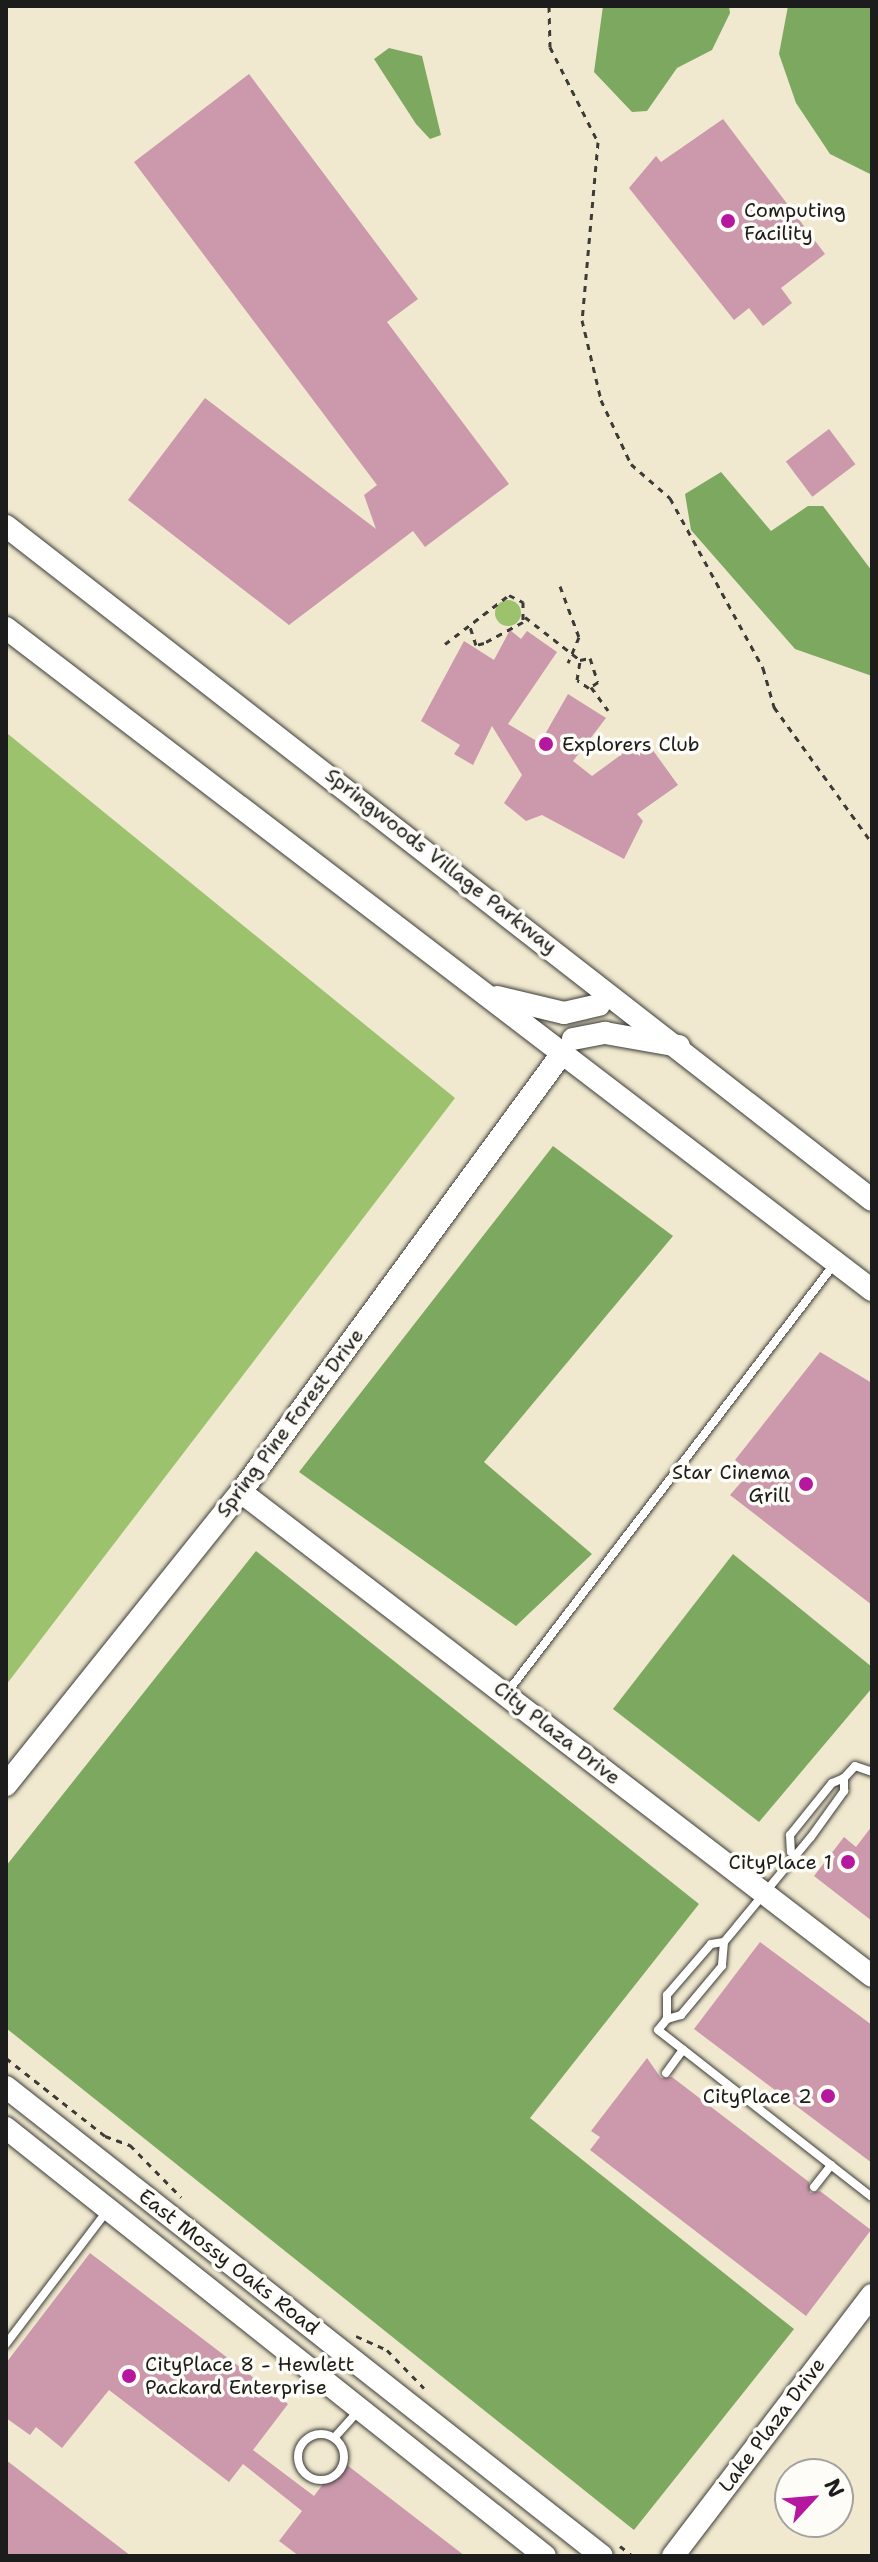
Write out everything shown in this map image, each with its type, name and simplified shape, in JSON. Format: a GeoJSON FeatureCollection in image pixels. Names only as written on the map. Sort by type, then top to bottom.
{"type":"FeatureCollection","features":[{"type":"Feature","properties":{"kind":"street","name":"Springwoods Village Parkway"},"geometry":{"type":"LineString","coordinates":[[6,526],[680,1046],[872,1200]]}},
{"type":"Feature","properties":{"kind":"street"},"geometry":{"type":"LineString","coordinates":[[6,628],[488,995],[568,1046],[872,1290]]}},
{"type":"Feature","properties":{"kind":"street"},"geometry":{"type":"LineString","coordinates":[[488,995],[564,1013],[599,1005]]}},
{"type":"Feature","properties":{"kind":"street"},"geometry":{"type":"LineString","coordinates":[[568,1046],[605,1033],[680,1046]]}},
{"type":"Feature","properties":{"kind":"street","name":"Spring Pine Forest Drive"},"geometry":{"type":"LineString","coordinates":[[6,1785],[241,1492],[568,1046]]}},
{"type":"Feature","properties":{"kind":"street","name":"City Plaza Drive"},"geometry":{"type":"LineString","coordinates":[[241,1492],[872,1976]]}},
{"type":"Feature","properties":{"kind":"street","name":"East Mossy Oaks Road"},"geometry":{"type":"LineString","coordinates":[[6,2087],[381,2381],[605,2546]]}},
{"type":"Feature","properties":{"kind":"street","name":"East Mossy Oaks Road"},"geometry":{"type":"LineString","coordinates":[[6,2128],[545,2556]]}},
{"type":"Feature","properties":{"kind":"street"},"geometry":{"type":"LineString","coordinates":[[108,2210],[128,2183]]}},
{"type":"Feature","properties":{"kind":"street","name":"Lake Plaza Drive"},"geometry":{"type":"LineString","coordinates":[[673,2556],[872,2295]]}},
{"type":"Feature","properties":{"kind":"street"},"geometry":{"type":"LineString","coordinates":[[359,2409],[381,2381]]}},
{"type":"Feature","properties":{"kind":"lane"},"geometry":{"type":"LineString","coordinates":[[505,1694],[835,1262]]}},
{"type":"Feature","properties":{"kind":"lane"},"geometry":{"type":"LineString","coordinates":[[791,1852],[790,1835],[832,1783],[844,1778],[855,1766],[872,1772]]}},
{"type":"Feature","properties":{"kind":"lane"},"geometry":{"type":"LineString","coordinates":[[844,1778],[844,1791],[791,1852],[724,1942],[722,1966],[681,2015],[667,2019],[658,2030],[872,2197]]}},
{"type":"Feature","properties":{"kind":"lane"},"geometry":{"type":"LineString","coordinates":[[667,2019],[667,1995],[711,1944],[724,1942]]}},
{"type":"Feature","properties":{"kind":"lane"},"geometry":{"type":"LineString","coordinates":[[666,2073],[683,2050]]}},
{"type":"Feature","properties":{"kind":"lane"},"geometry":{"type":"LineString","coordinates":[[814,2187],[831,2165]]}},
{"type":"Feature","properties":{"kind":"lane"},"geometry":{"type":"LineString","coordinates":[[6,2344],[108,2210]]}},
{"type":"Feature","properties":{"kind":"lane"},"geometry":{"type":"LineString","coordinates":[[334,2438],[344,2456],[340,2470],[322,2481],[307,2477],[298,2464],[304,2441],[334,2438],[359,2409]]}},
{"type":"Feature","properties":{"kind":"path"},"geometry":{"type":"LineString","coordinates":[[549,6],[550,47],[598,142],[582,320],[601,400],[631,464],[670,498],[763,668],[774,707],[872,843]]}},
{"type":"Feature","properties":{"kind":"path"},"geometry":{"type":"LineString","coordinates":[[560,586],[562,609],[579,637],[574,655],[568,663]]}},
{"type":"Feature","properties":{"kind":"path"},"geometry":{"type":"LineString","coordinates":[[445,644],[509,595],[519,596],[525,617],[580,660],[594,663],[598,682],[591,687]]}},
{"type":"Feature","properties":{"kind":"path"},"geometry":{"type":"LineString","coordinates":[[470,627],[476,645],[525,617]]}},
{"type":"Feature","properties":{"kind":"path"},"geometry":{"type":"LineString","coordinates":[[580,660],[578,684],[591,687],[608,710]]}},
{"type":"Feature","properties":{"kind":"path"},"geometry":{"type":"LineString","coordinates":[[6,2058],[105,2136],[142,2154],[182,2200]]}},
{"type":"Feature","properties":{"kind":"path"},"geometry":{"type":"LineString","coordinates":[[343,2325],[387,2350],[428,2394]]}},
{"type":"Feature","properties":{"kind":"path"},"geometry":{"type":"LineString","coordinates":[[605,2546],[633,2556]]}},
{"type":"Feature","properties":{"kind":"green space"},"geometry":{"type":"Polygon","coordinates":[[[603,6],[729,6],[730,13],[712,50],[677,68],[647,111],[632,112],[594,72],[603,6]]]}},
{"type":"Feature","properties":{"kind":"green space"},"geometry":{"type":"Polygon","coordinates":[[[788,6],[872,6],[872,175],[830,154],[796,103],[779,54],[788,6]]]}},
{"type":"Feature","properties":{"kind":"green space"},"geometry":{"type":"Polygon","coordinates":[[[389,48],[422,56],[441,135],[430,139],[416,124],[374,59],[389,48]]]}},
{"type":"Feature","properties":{"kind":"green space"},"geometry":{"type":"Polygon","coordinates":[[[721,472],[771,531],[808,506],[823,506],[872,571],[872,676],[795,649],[691,530],[685,494],[721,472]]]}},
{"type":"Feature","properties":{"kind":"green space"},"geometry":{"type":"Polygon","coordinates":[[[508,600],[517,604],[521,613],[517,622],[508,626],[499,622],[495,613],[499,604],[508,600]]]}},
{"type":"Feature","properties":{"kind":"green space"},"geometry":{"type":"Polygon","coordinates":[[[8,734],[455,1098],[6,1685],[6,737],[8,734]]]}},
{"type":"Feature","properties":{"kind":"green space"},"geometry":{"type":"Polygon","coordinates":[[[553,1146],[673,1236],[484,1462],[592,1554],[516,1626],[299,1472],[553,1146]]]}},
{"type":"Feature","properties":{"kind":"green space"},"geometry":{"type":"Polygon","coordinates":[[[256,1551],[699,1904],[530,2118],[794,2329],[634,2530],[6,2028],[6,1866],[256,1551]]]}},
{"type":"Feature","properties":{"kind":"green space"},"geometry":{"type":"Polygon","coordinates":[[[733,1554],[872,1667],[872,1688],[759,1822],[613,1709],[733,1554]]]}},
{"type":"Feature","properties":{"kind":"building"},"geometry":{"type":"Polygon","coordinates":[[[249,74],[418,299],[387,322],[509,484],[425,547],[413,531],[289,625],[128,500],[205,398],[376,529],[364,495],[377,485],[134,162],[249,74]]]}},
{"type":"Feature","properties":{"kind":"building","name":"Computing Facility"},"geometry":{"type":"Polygon","coordinates":[[[723,119],[825,254],[781,288],[792,303],[763,326],[749,308],[734,320],[629,188],[656,156],[661,162],[723,119]]]}},
{"type":"Feature","properties":{"kind":"building"},"geometry":{"type":"Polygon","coordinates":[[[829,429],[855,464],[812,497],[786,461],[829,429]]]}},
{"type":"Feature","properties":{"kind":"building","name":"Explorers Club"},"geometry":{"type":"Polygon","coordinates":[[[510,630],[521,639],[527,631],[557,652],[508,724],[540,743],[568,694],[606,718],[573,761],[592,776],[644,738],[678,785],[637,814],[643,821],[624,859],[542,815],[526,821],[504,803],[522,775],[492,726],[473,765],[454,754],[460,745],[421,721],[464,641],[494,660],[510,630]]]}},
{"type":"Feature","properties":{"kind":"building","name":"Star Cinema Grill"},"geometry":{"type":"Polygon","coordinates":[[[820,1352],[872,1383],[872,1605],[730,1495],[750,1472],[735,1460],[820,1352]]]}},
{"type":"Feature","properties":{"kind":"building","name":"CityPlace 1"},"geometry":{"type":"Polygon","coordinates":[[[872,1826],[872,1921],[814,1876],[844,1837],[856,1847],[872,1826]]]}},
{"type":"Feature","properties":{"kind":"building","name":"CityPlace 2"},"geometry":{"type":"Polygon","coordinates":[[[760,1942],[872,2025],[872,2163],[694,2029],[760,1942]]]}},
{"type":"Feature","properties":{"kind":"building"},"geometry":{"type":"Polygon","coordinates":[[[647,2058],[661,2078],[672,2077],[809,2182],[810,2193],[820,2191],[871,2230],[806,2316],[590,2150],[600,2137],[591,2131],[647,2058]]]}},
{"type":"Feature","properties":{"kind":"building","name":"CityPlace 8 - Hewlett Packard Enterprise"},"geometry":{"type":"Polygon","coordinates":[[[90,2253],[288,2404],[253,2450],[314,2496],[335,2468],[341,2473],[347,2465],[465,2556],[299,2556],[279,2541],[302,2511],[243,2464],[229,2482],[109,2390],[62,2448],[36,2427],[30,2435],[6,2418],[6,2363],[90,2253]]]}},
{"type":"Feature","properties":{"kind":"building"},"geometry":{"type":"Polygon","coordinates":[[[6,2460],[131,2556],[6,2556],[6,2460]]]}},
{"type":"Feature","properties":{"kind":"place","name":"Computing Facility"},"geometry":{"type":"Point","coordinates":[728,221]}},
{"type":"Feature","properties":{"kind":"place","name":"Explorers Club"},"geometry":{"type":"Point","coordinates":[546,744]}},
{"type":"Feature","properties":{"kind":"place","name":"Star Cinema Grill"},"geometry":{"type":"Point","coordinates":[806,1484]}},
{"type":"Feature","properties":{"kind":"place","name":"CityPlace 1"},"geometry":{"type":"Point","coordinates":[848,1862]}},
{"type":"Feature","properties":{"kind":"place","name":"CityPlace 2"},"geometry":{"type":"Point","coordinates":[828,2096]}},
{"type":"Feature","properties":{"kind":"place","name":"CityPlace 8 - Hewlett Packard Enterprise"},"geometry":{"type":"Point","coordinates":[129,2376]}}]}
